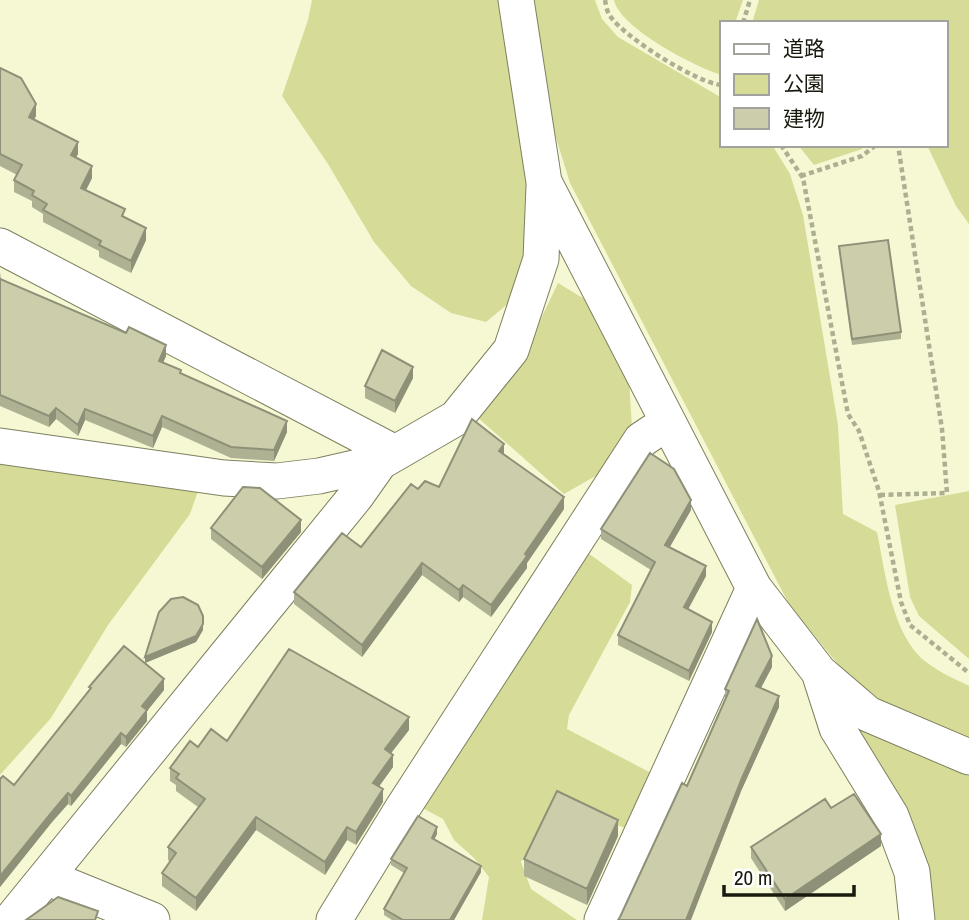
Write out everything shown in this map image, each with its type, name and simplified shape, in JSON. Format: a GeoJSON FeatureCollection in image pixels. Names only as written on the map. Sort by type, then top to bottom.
{"type":"FeatureCollection","features":[{"type":"Feature","properties":{"kind":"street"},"geometry":{"type":"LineString","coordinates":[[0,446],[224,478],[277,481],[319,476],[388,458],[456,418],[511,350],[541,260],[544,182],[516,0]]}},
{"type":"Feature","properties":{"kind":"street"},"geometry":{"type":"LineString","coordinates":[[544,182],[754,589],[819,672],[868,714],[969,757]]}},
{"type":"Feature","properties":{"kind":"street"},"geometry":{"type":"LineString","coordinates":[[0,246],[388,458]]}},
{"type":"Feature","properties":{"kind":"street"},"geometry":{"type":"LineString","coordinates":[[334,920],[404,806],[641,440],[668,422]]}},
{"type":"Feature","properties":{"kind":"street"},"geometry":{"type":"LineString","coordinates":[[10,920],[388,458]]}},
{"type":"Feature","properties":{"kind":"street"},"geometry":{"type":"LineString","coordinates":[[602,920],[754,589]]}},
{"type":"Feature","properties":{"kind":"street"},"geometry":{"type":"LineString","coordinates":[[819,672],[837,728],[891,816],[912,873],[917,920]]}},
{"type":"Feature","properties":{"kind":"street"},"geometry":{"type":"LineString","coordinates":[[46,877],[152,920]]}},
{"type":"Feature","properties":{"kind":"path"},"geometry":{"type":"LineString","coordinates":[[605,0],[608,15],[641,46],[705,80],[720,84]]}},
{"type":"Feature","properties":{"kind":"path"},"geometry":{"type":"LineString","coordinates":[[744,21],[750,0]]}},
{"type":"Feature","properties":{"kind":"path"},"geometry":{"type":"LineString","coordinates":[[782,147],[801,176],[848,414],[859,432],[880,495],[901,602],[910,625],[969,673]]}},
{"type":"Feature","properties":{"kind":"path"},"geometry":{"type":"LineString","coordinates":[[801,176],[862,156],[873,147]]}},
{"type":"Feature","properties":{"kind":"path"},"geometry":{"type":"LineString","coordinates":[[880,495],[947,493],[942,429],[898,147]]}},
{"type":"Feature","properties":{"kind":"green space"},"geometry":{"type":"Polygon","coordinates":[[[312,0],[501,0],[532,197],[527,255],[510,302],[486,322],[451,313],[411,286],[374,242],[328,164],[282,96],[308,20],[312,0]]]}},
{"type":"Feature","properties":{"kind":"green space"},"geometry":{"type":"Polygon","coordinates":[[[530,0],[595,0],[602,19],[618,37],[720,97],[720,147],[773,147],[790,174],[803,215],[838,425],[843,514],[877,532],[892,602],[914,651],[931,666],[969,686],[969,741],[885,704],[842,669],[790,606],[570,183],[544,99],[530,0]]]}},
{"type":"Feature","properties":{"kind":"green space"},"geometry":{"type":"Polygon","coordinates":[[[614,0],[743,0],[736,21],[720,21],[719,74],[659,44],[629,22],[614,0]]]}},
{"type":"Feature","properties":{"kind":"green space"},"geometry":{"type":"Polygon","coordinates":[[[759,0],[969,0],[969,224],[956,206],[928,147],[948,147],[948,21],[753,21],[759,0]]]}},
{"type":"Feature","properties":{"kind":"green space"},"geometry":{"type":"Polygon","coordinates":[[[800,147],[863,147],[862,149],[814,165],[800,147]]]}},
{"type":"Feature","properties":{"kind":"green space"},"geometry":{"type":"Polygon","coordinates":[[[558,283],[591,303],[629,380],[632,428],[599,474],[564,494],[476,416],[537,327],[558,283]]]}},
{"type":"Feature","properties":{"kind":"green space"},"geometry":{"type":"Polygon","coordinates":[[[0,458],[199,488],[190,514],[108,625],[51,718],[0,775],[0,458]]]}},
{"type":"Feature","properties":{"kind":"green space"},"geometry":{"type":"Polygon","coordinates":[[[969,491],[969,659],[919,616],[910,597],[895,505],[969,491]]]}},
{"type":"Feature","properties":{"kind":"green space"},"geometry":{"type":"Polygon","coordinates":[[[584,550],[632,585],[630,602],[569,715],[567,729],[655,775],[630,830],[555,801],[521,862],[531,889],[577,920],[482,920],[489,877],[474,858],[454,840],[443,819],[417,805],[584,550]]]}},
{"type":"Feature","properties":{"kind":"green space"},"geometry":{"type":"Polygon","coordinates":[[[846,719],[892,743],[969,776],[969,920],[926,920],[846,719]]]}},
{"type":"Feature","properties":{"kind":"building"},"geometry":{"type":"Polygon","coordinates":[[[0,68],[21,78],[36,104],[29,117],[78,142],[71,155],[92,166],[81,188],[125,209],[122,216],[146,228],[131,261],[99,245],[101,241],[43,210],[47,204],[32,195],[34,191],[14,180],[22,165],[0,154],[0,68]]]}},
{"type":"Feature","properties":{"kind":"building"},"geometry":{"type":"Polygon","coordinates":[[[888,240],[901,332],[852,339],[839,246],[888,240]]]}},
{"type":"Feature","properties":{"kind":"building"},"geometry":{"type":"Polygon","coordinates":[[[0,279],[126,333],[129,327],[166,345],[159,361],[287,421],[274,450],[231,447],[162,416],[153,436],[85,409],[78,425],[56,408],[49,416],[0,395],[0,279]]]}},
{"type":"Feature","properties":{"kind":"building"},"geometry":{"type":"Polygon","coordinates":[[[382,350],[413,367],[395,401],[365,386],[382,350]]]}},
{"type":"Feature","properties":{"kind":"building"},"geometry":{"type":"Polygon","coordinates":[[[472,419],[504,444],[499,451],[564,497],[525,554],[527,556],[491,605],[463,585],[459,590],[422,563],[362,645],[294,592],[342,533],[361,547],[411,484],[418,489],[425,481],[439,487],[472,419]]]}},
{"type":"Feature","properties":{"kind":"building"},"geometry":{"type":"Polygon","coordinates":[[[650,453],[674,469],[691,500],[665,545],[706,566],[684,607],[712,622],[689,671],[618,635],[655,562],[601,529],[650,453]]]}},
{"type":"Feature","properties":{"kind":"building"},"geometry":{"type":"Polygon","coordinates":[[[243,487],[260,488],[301,520],[262,567],[211,528],[243,487]]]}},
{"type":"Feature","properties":{"kind":"building"},"geometry":{"type":"Polygon","coordinates":[[[183,597],[198,605],[203,616],[203,624],[196,636],[145,657],[159,612],[171,599],[183,597]]]}},
{"type":"Feature","properties":{"kind":"building"},"geometry":{"type":"Polygon","coordinates":[[[757,619],[772,656],[756,686],[779,696],[742,778],[686,920],[618,920],[682,783],[687,786],[729,691],[725,689],[757,619]]]}},
{"type":"Feature","properties":{"kind":"building"},"geometry":{"type":"Polygon","coordinates":[[[124,646],[164,679],[142,706],[147,710],[126,737],[121,733],[71,796],[68,793],[0,876],[0,779],[3,776],[14,785],[124,646]]]}},
{"type":"Feature","properties":{"kind":"building"},"geometry":{"type":"Polygon","coordinates":[[[289,649],[409,717],[385,749],[393,755],[373,783],[383,789],[356,832],[347,827],[325,862],[256,817],[196,898],[162,873],[176,853],[168,847],[205,799],[176,778],[179,774],[170,768],[190,741],[198,747],[211,729],[227,741],[289,649]]]}},
{"type":"Feature","properties":{"kind":"building"},"geometry":{"type":"Polygon","coordinates":[[[557,791],[618,820],[587,889],[524,859],[557,791]]]}},
{"type":"Feature","properties":{"kind":"building"},"geometry":{"type":"Polygon","coordinates":[[[854,794],[881,834],[785,899],[751,847],[825,799],[831,808],[854,794]]]}},
{"type":"Feature","properties":{"kind":"building"},"geometry":{"type":"Polygon","coordinates":[[[418,816],[437,827],[432,838],[481,866],[450,920],[403,920],[384,909],[407,868],[391,859],[418,816]]]}},
{"type":"Feature","properties":{"kind":"building"},"geometry":{"type":"Polygon","coordinates":[[[58,897],[98,911],[95,920],[26,920],[58,897]]]}}]}
